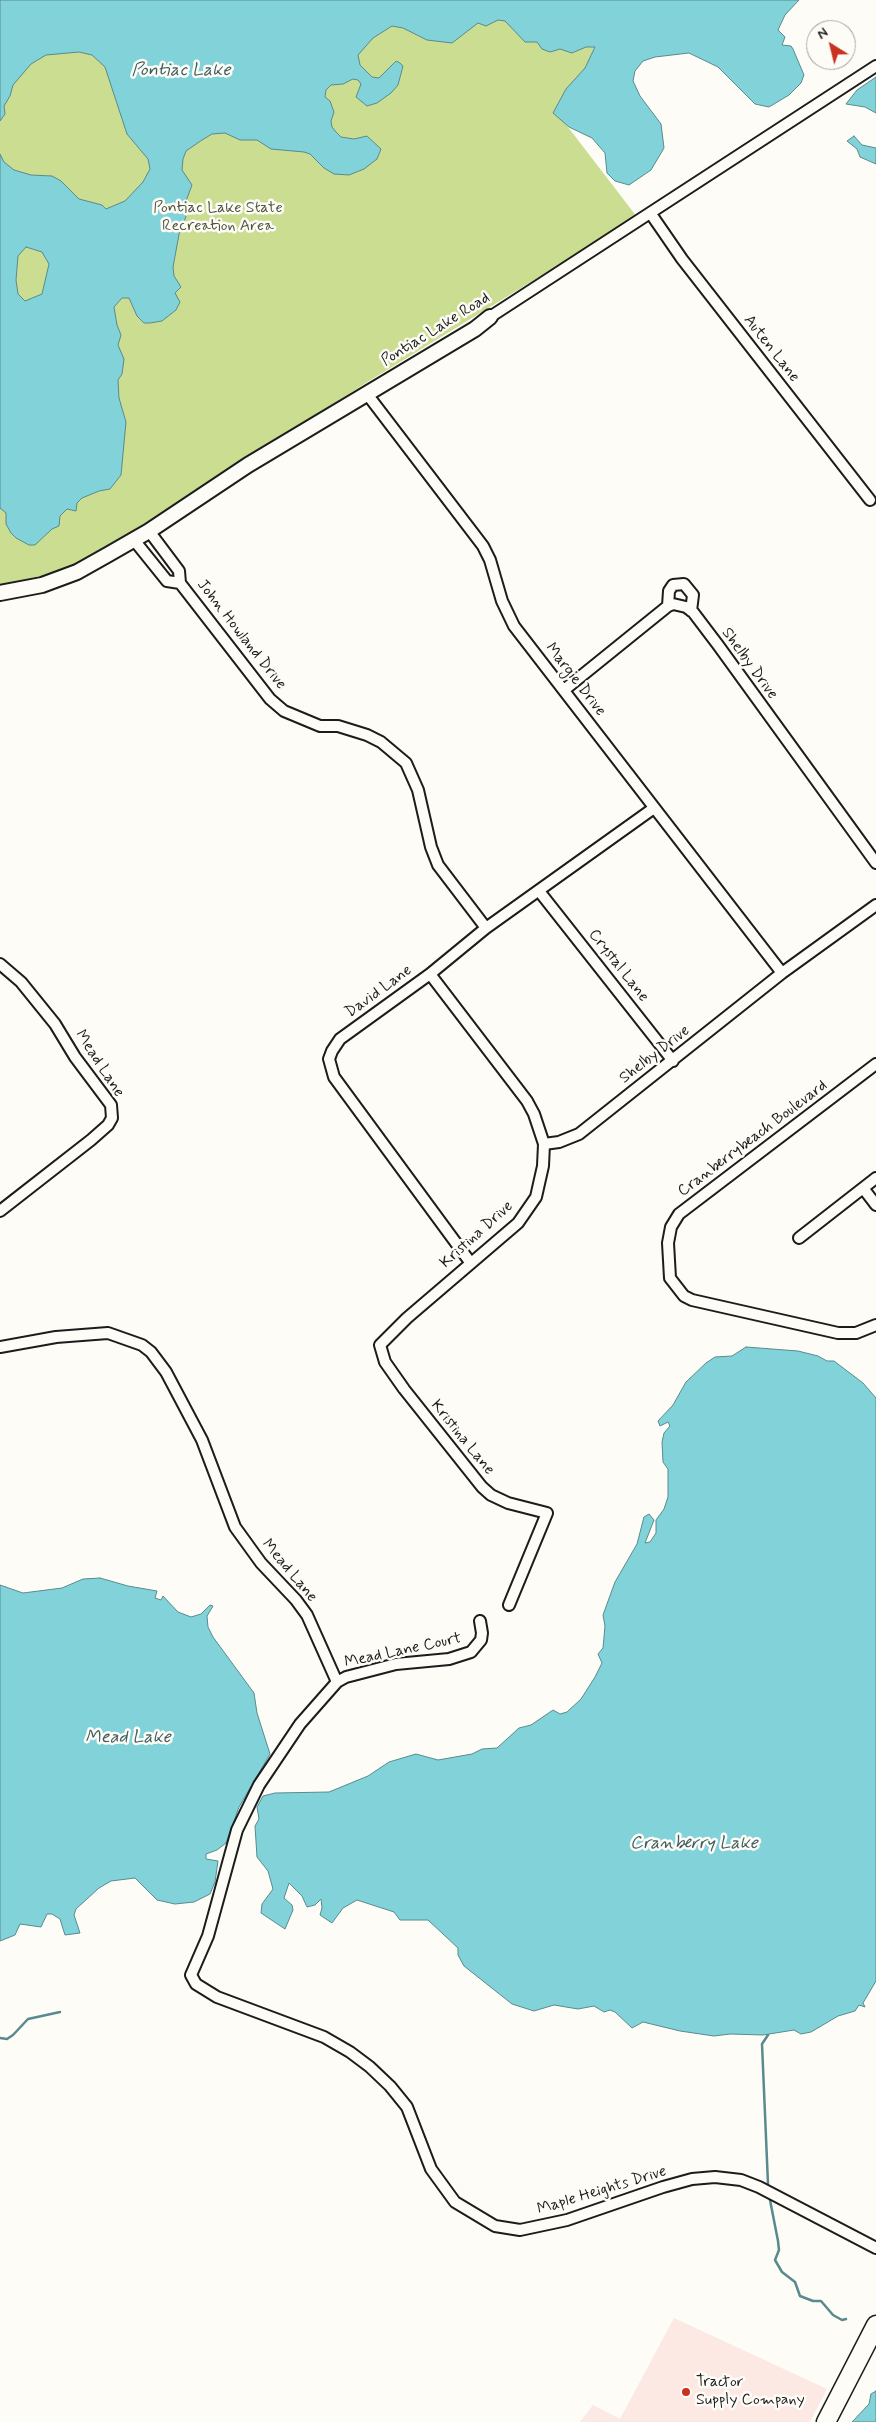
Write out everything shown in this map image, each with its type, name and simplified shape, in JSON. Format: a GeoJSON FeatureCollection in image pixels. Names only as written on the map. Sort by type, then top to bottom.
{"type":"FeatureCollection","features":[{"type":"Feature","properties":{"kind":"highway"},"geometry":{"type":"LineString","coordinates":[[826,2422],[876,2325]]}},
{"type":"Feature","properties":{"kind":"street","name":"Pontiac Lake Road"},"geometry":{"type":"LineString","coordinates":[[0,592],[42,585],[78,572],[149,531],[248,465],[367,394],[490,317],[876,66]]}},
{"type":"Feature","properties":{"kind":"street","name":"Auten Lane"},"geometry":{"type":"LineString","coordinates":[[651,214],[694,274],[870,500]]}},
{"type":"Feature","properties":{"kind":"street","name":"Margie Drive"},"geometry":{"type":"LineString","coordinates":[[367,394],[483,546],[490,560],[502,602],[514,626],[782,973]]}},
{"type":"Feature","properties":{"kind":"street","name":"John Howland Drive"},"geometry":{"type":"LineString","coordinates":[[149,531],[179,571],[180,582],[270,699],[284,711],[320,726],[338,726],[367,735],[381,742],[406,763],[416,783],[431,847],[438,865],[486,928]]}},
{"type":"Feature","properties":{"kind":"street","name":"John Howland Drive"},"geometry":{"type":"LineString","coordinates":[[134,540],[167,581],[180,582]]}},
{"type":"Feature","properties":{"kind":"street"},"geometry":{"type":"LineString","coordinates":[[564,690],[668,606],[680,605],[691,611],[693,595],[684,584],[673,585],[668,591],[668,606]]}},
{"type":"Feature","properties":{"kind":"street","name":"Shelby Drive"},"geometry":{"type":"LineString","coordinates":[[691,611],[876,863]]}},
{"type":"Feature","properties":{"kind":"street","name":"David Lane"},"geometry":{"type":"LineString","coordinates":[[470,1262],[334,1077],[329,1059],[334,1044],[430,974],[486,928],[654,808]]}},
{"type":"Feature","properties":{"kind":"street","name":"Crystal Lane"},"geometry":{"type":"LineString","coordinates":[[539,891],[672,1061]]}},
{"type":"Feature","properties":{"kind":"street","name":"Shelby Drive"},"geometry":{"type":"LineString","coordinates":[[544,1144],[559,1142],[579,1134],[782,973],[876,905]]}},
{"type":"Feature","properties":{"kind":"street","name":"Mead Lane"},"geometry":{"type":"LineString","coordinates":[[0,964],[21,982],[55,1024],[75,1057],[111,1105],[112,1118],[108,1125],[91,1140],[0,1211]]}},
{"type":"Feature","properties":{"kind":"street","name":"Kristina Drive"},"geometry":{"type":"LineString","coordinates":[[381,1348],[384,1339],[470,1262],[518,1223],[536,1197],[543,1166],[544,1144],[534,1114],[527,1101],[430,974]]}},
{"type":"Feature","properties":{"kind":"street","name":"Cranberrybeach Boulevard"},"geometry":{"type":"LineString","coordinates":[[876,1064],[679,1214],[671,1227],[668,1243],[670,1278],[684,1296],[692,1300],[838,1333],[856,1332],[876,1325]]}},
{"type":"Feature","properties":{"kind":"street"},"geometry":{"type":"LineString","coordinates":[[799,1238],[876,1178]]}},
{"type":"Feature","properties":{"kind":"street"},"geometry":{"type":"LineString","coordinates":[[863,1188],[876,1205]]}},
{"type":"Feature","properties":{"kind":"street","name":"Mead Lane"},"geometry":{"type":"LineString","coordinates":[[0,1347],[56,1337],[108,1333],[142,1345],[151,1352],[166,1372],[202,1440],[235,1527],[261,1563],[296,1600],[307,1615],[337,1682]]}},
{"type":"Feature","properties":{"kind":"street","name":"Kristina Lane"},"geometry":{"type":"LineString","coordinates":[[381,1348],[385,1362],[404,1389],[482,1487],[491,1495],[508,1503],[547,1513],[510,1605]]}},
{"type":"Feature","properties":{"kind":"street","name":"Mead Lane Court"},"geometry":{"type":"LineString","coordinates":[[337,1682],[346,1677],[396,1664],[449,1659],[470,1652],[481,1640],[480,1621]]}},
{"type":"Feature","properties":{"kind":"street","name":"Maple Heights Drive"},"geometry":{"type":"LineString","coordinates":[[337,1682],[300,1724],[259,1784],[238,1830],[208,1936],[191,1975],[196,1984],[211,1994],[324,2038],[350,2052],[370,2067],[390,2086],[407,2107],[431,2169],[454,2202],[495,2226],[520,2230],[567,2220],[664,2187],[692,2179],[715,2177],[741,2180],[759,2187],[876,2248]]}},
{"type":"Feature","properties":{"kind":"shaded area"},"geometry":{"type":"Polygon","coordinates":[[[674,2318],[827,2389],[810,2422],[580,2422],[593,2405],[620,2419],[674,2318]]]}},
{"type":"Feature","properties":{"kind":"green space","name":"Pontiac Lake State Recreation Area"},"geometry":{"type":"Polygon","coordinates":[[[0,0],[562,0],[615,69],[558,114],[637,217],[369,381],[74,568],[43,578],[0,585],[0,0]]]}},
{"type":"Feature","properties":{"kind":"water","name":"Pontiac Lake"},"geometry":{"type":"Polygon","coordinates":[[[0,0],[799,0],[785,15],[778,30],[785,37],[782,45],[791,46],[804,75],[801,83],[789,95],[769,107],[755,104],[718,67],[689,53],[655,57],[643,61],[635,71],[633,81],[640,96],[661,124],[664,148],[651,170],[629,185],[615,181],[607,173],[605,153],[592,138],[569,127],[553,113],[566,89],[585,68],[595,47],[586,47],[572,53],[560,49],[550,52],[542,49],[537,42],[525,42],[505,21],[498,20],[486,26],[478,23],[452,43],[427,40],[403,28],[392,26],[373,38],[358,55],[360,65],[372,77],[379,78],[396,61],[403,66],[398,85],[391,93],[377,103],[367,106],[356,97],[361,84],[358,80],[353,79],[343,84],[331,85],[326,90],[325,97],[330,101],[334,112],[331,121],[332,127],[336,132],[341,137],[354,139],[367,136],[381,149],[377,159],[364,169],[349,175],[334,174],[324,168],[310,154],[271,149],[257,140],[240,140],[225,133],[212,134],[186,151],[182,170],[192,185],[183,209],[186,217],[180,229],[173,267],[174,276],[181,287],[175,293],[180,302],[176,310],[162,321],[150,323],[144,323],[137,316],[129,298],[122,298],[114,307],[121,335],[118,345],[124,359],[122,374],[118,380],[119,398],[126,422],[121,475],[110,489],[82,498],[77,503],[76,511],[67,509],[60,516],[59,526],[52,529],[35,545],[29,545],[11,533],[6,524],[6,513],[0,508],[0,154],[4,162],[14,170],[31,175],[52,176],[61,181],[79,199],[102,205],[106,209],[125,201],[143,182],[150,169],[148,159],[127,134],[105,67],[92,55],[79,52],[46,55],[31,64],[13,85],[10,96],[4,106],[5,114],[0,121],[0,0]],[[26,247],[18,256],[16,280],[18,294],[25,301],[42,294],[49,264],[42,252],[26,247]]]}},
{"type":"Feature","properties":{"kind":"water"},"geometry":{"type":"Polygon","coordinates":[[[876,77],[876,113],[865,107],[846,104],[857,90],[876,77]]]}},
{"type":"Feature","properties":{"kind":"water"},"geometry":{"type":"Polygon","coordinates":[[[854,136],[862,145],[876,148],[876,164],[860,157],[857,149],[847,141],[854,136]]]}},
{"type":"Feature","properties":{"kind":"water","name":"Cranberry Lake"},"geometry":{"type":"Polygon","coordinates":[[[746,1347],[798,1351],[818,1356],[827,1361],[834,1361],[863,1383],[876,1398],[876,1981],[863,2003],[865,2007],[859,2005],[855,2011],[838,2016],[811,2032],[801,2034],[794,2030],[763,2035],[730,2034],[714,2036],[680,2031],[643,2022],[632,2028],[615,2012],[610,2010],[604,2012],[594,2006],[578,2009],[554,2005],[534,2011],[512,2004],[464,1966],[458,1955],[458,1948],[428,1920],[400,1920],[394,1912],[357,1900],[343,1908],[332,1923],[320,1915],[322,1908],[321,1899],[315,1905],[307,1907],[302,1896],[289,1883],[284,1898],[292,1905],[293,1910],[285,1929],[261,1913],[262,1904],[273,1889],[268,1871],[257,1857],[255,1826],[259,1819],[257,1807],[263,1796],[275,1793],[329,1792],[368,1776],[389,1762],[416,1754],[438,1760],[472,1754],[482,1749],[497,1748],[519,1728],[531,1725],[553,1710],[560,1714],[567,1712],[581,1699],[602,1663],[598,1654],[603,1648],[605,1626],[603,1615],[615,1582],[637,1544],[644,1517],[649,1514],[654,1520],[645,1543],[650,1542],[656,1533],[656,1520],[664,1509],[668,1497],[668,1469],[663,1462],[662,1442],[664,1433],[670,1426],[668,1422],[660,1426],[658,1421],[673,1405],[686,1382],[706,1363],[715,1357],[732,1356],[746,1347]]]}},
{"type":"Feature","properties":{"kind":"water","name":"Mead Lake"},"geometry":{"type":"Polygon","coordinates":[[[100,1578],[128,1586],[157,1591],[155,1598],[161,1600],[163,1596],[178,1612],[191,1617],[201,1614],[210,1605],[213,1606],[207,1616],[208,1627],[213,1637],[254,1693],[257,1713],[270,1754],[239,1807],[226,1843],[217,1850],[206,1854],[206,1859],[218,1861],[215,1882],[210,1894],[194,1902],[175,1904],[157,1900],[135,1878],[111,1881],[99,1888],[76,1909],[74,1915],[80,1933],[65,1935],[60,1919],[52,1914],[47,1914],[41,1927],[20,1924],[15,1935],[0,1941],[0,1585],[23,1593],[62,1588],[83,1579],[100,1578]]]}},
{"type":"Feature","properties":{"kind":"water"},"geometry":{"type":"Polygon","coordinates":[[[876,2391],[876,2422],[852,2422],[869,2404],[871,2394],[876,2391]]]}},
{"type":"Feature","properties":{"kind":"waterway"},"geometry":{"type":"LineString","coordinates":[[0,2038],[7,2039],[13,2035],[28,2019],[60,2012]]}},
{"type":"Feature","properties":{"kind":"waterway"},"geometry":{"type":"LineString","coordinates":[[768,2035],[762,2044],[768,2184]]}},
{"type":"Feature","properties":{"kind":"waterway"},"geometry":{"type":"LineString","coordinates":[[770,2200],[779,2250],[775,2260],[782,2272],[795,2282],[800,2296],[813,2301],[821,2301],[833,2315],[842,2320],[846,2319]]}},
{"type":"Feature","properties":{"kind":"place","name":"Tractor Supply Company"},"geometry":{"type":"Point","coordinates":[686,2392]}}]}
